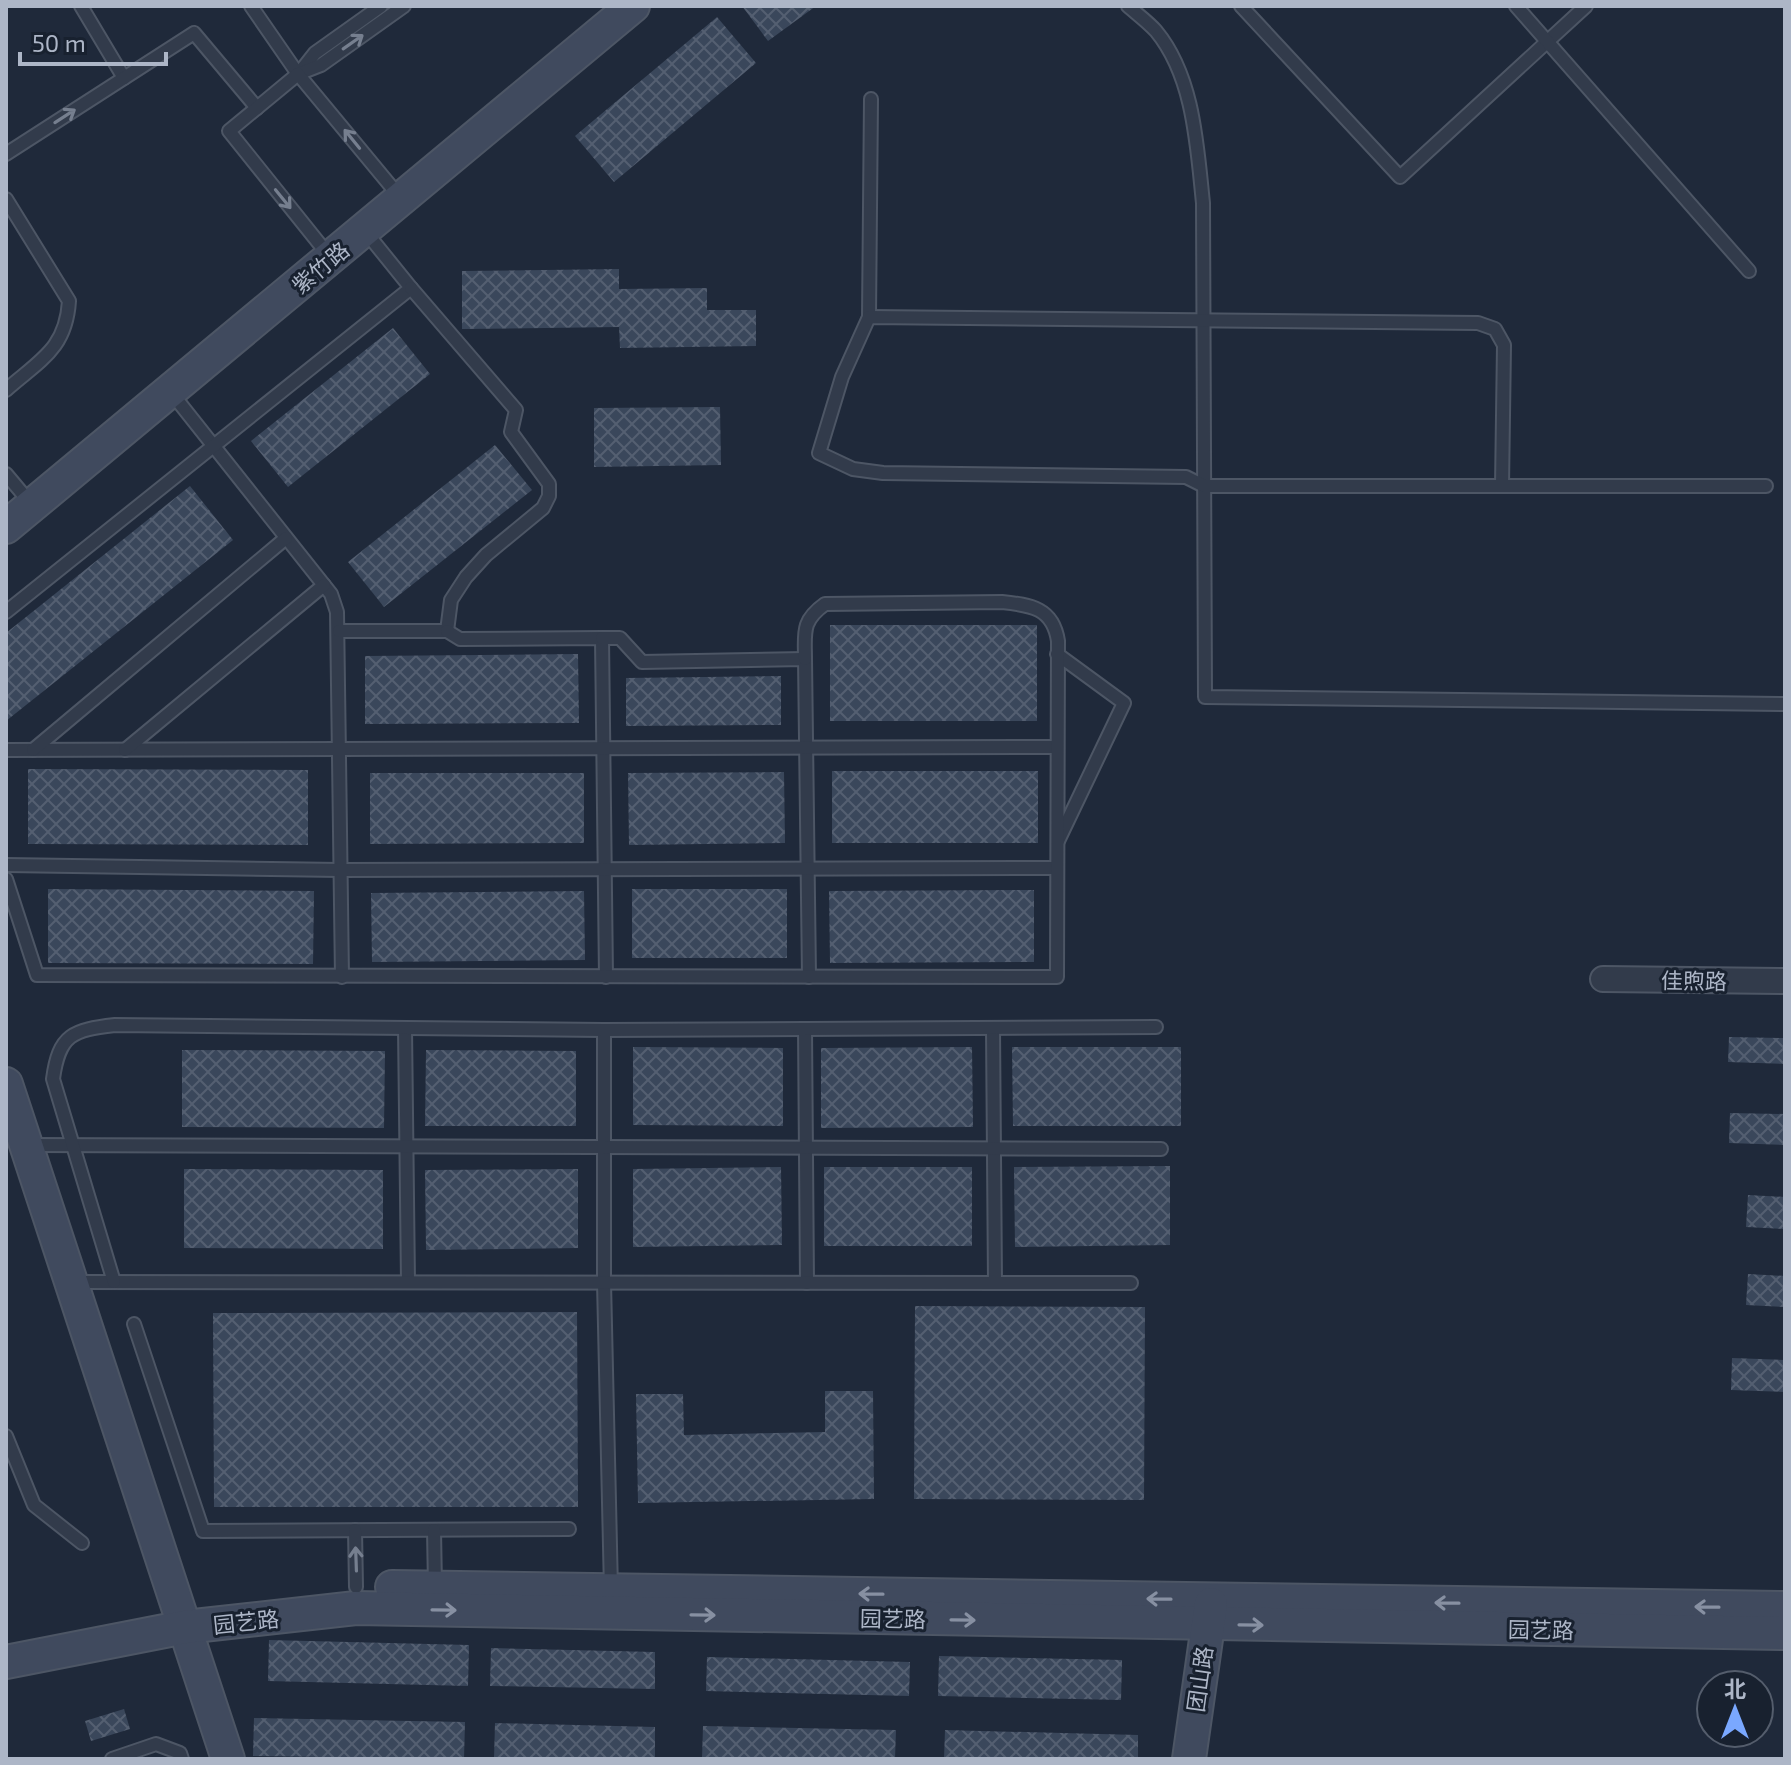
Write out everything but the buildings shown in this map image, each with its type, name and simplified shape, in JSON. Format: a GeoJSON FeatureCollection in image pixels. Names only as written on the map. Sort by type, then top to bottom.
{"type":"FeatureCollection","features":[{"type":"Feature","properties":{"kind":"street","name":"紫竹路"},"geometry":{"type":"LineString","coordinates":[[6,527],[633,6]]}},
{"type":"Feature","properties":{"kind":"street","name":"佳煦路"},"geometry":{"type":"LineString","coordinates":[[1603,979],[1785,981]]}},
{"type":"Feature","properties":{"kind":"street"},"geometry":{"type":"LineString","coordinates":[[6,1084],[228,1759]]}},
{"type":"Feature","properties":{"kind":"street","name":"园艺路"},"geometry":{"type":"LineString","coordinates":[[6,1641],[182,1617],[356,1587],[611,1590],[1785,1633]]}},
{"type":"Feature","properties":{"kind":"street","name":"园艺路"},"geometry":{"type":"LineString","coordinates":[[6,1662],[182,1617],[356,1608],[1210,1612],[1785,1608]]}},
{"type":"Feature","properties":{"kind":"street","name":"团山路"},"geometry":{"type":"LineString","coordinates":[[1189,1759],[1210,1612]]}},
{"type":"Feature","properties":{"kind":"lane"},"geometry":{"type":"LineString","coordinates":[[81,6],[124,78]]}},
{"type":"Feature","properties":{"kind":"lane"},"geometry":{"type":"LineString","coordinates":[[251,6],[298,74],[401,199]]}},
{"type":"Feature","properties":{"kind":"lane"},"geometry":{"type":"LineString","coordinates":[[331,257],[229,131],[298,74],[315,53],[381,6]]}},
{"type":"Feature","properties":{"kind":"lane"},"geometry":{"type":"LineString","coordinates":[[298,74],[321,65],[404,6]]}},
{"type":"Feature","properties":{"kind":"lane"},"geometry":{"type":"LineString","coordinates":[[1128,6],[1156,31],[1180,74],[1195,133],[1203,203],[1205,697],[1785,704]]}},
{"type":"Feature","properties":{"kind":"lane"},"geometry":{"type":"LineString","coordinates":[[1241,6],[1400,177],[1586,6]]}},
{"type":"Feature","properties":{"kind":"lane"},"geometry":{"type":"LineString","coordinates":[[1516,6],[1749,271]]}},
{"type":"Feature","properties":{"kind":"lane"},"geometry":{"type":"LineString","coordinates":[[6,154],[194,33],[257,108]]}},
{"type":"Feature","properties":{"kind":"lane"},"geometry":{"type":"LineString","coordinates":[[871,99],[869,317],[842,377],[819,453],[853,469],[883,473],[1186,477],[1204,486],[1766,486]]}},
{"type":"Feature","properties":{"kind":"lane"},"geometry":{"type":"LineString","coordinates":[[6,199],[69,301],[68,321],[60,342],[6,390]]}},
{"type":"Feature","properties":{"kind":"lane"},"geometry":{"type":"LineString","coordinates":[[364,230],[516,410],[511,432],[549,484],[549,496],[543,508],[486,555],[466,577],[451,600],[447,631]]}},
{"type":"Feature","properties":{"kind":"lane"},"geometry":{"type":"LineString","coordinates":[[6,612],[411,288]]}},
{"type":"Feature","properties":{"kind":"lane"},"geometry":{"type":"LineString","coordinates":[[869,317],[1478,323],[1495,329],[1504,345],[1502,486]]}},
{"type":"Feature","properties":{"kind":"lane"},"geometry":{"type":"LineString","coordinates":[[170,391],[331,594],[339,631],[342,977]]}},
{"type":"Feature","properties":{"kind":"lane"},"geometry":{"type":"LineString","coordinates":[[6,474],[32,505]]}},
{"type":"Feature","properties":{"kind":"lane"},"geometry":{"type":"LineString","coordinates":[[33,750],[286,538]]}},
{"type":"Feature","properties":{"kind":"lane"},"geometry":{"type":"LineString","coordinates":[[125,750],[324,585]]}},
{"type":"Feature","properties":{"kind":"lane"},"geometry":{"type":"LineString","coordinates":[[6,879],[37,975],[342,977],[809,977],[1057,977],[1057,654],[1055,625],[1041,611],[1002,602],[825,604],[812,613],[805,626],[809,977]]}},
{"type":"Feature","properties":{"kind":"lane"},"geometry":{"type":"LineString","coordinates":[[339,631],[447,631],[460,639],[620,638],[642,662],[805,659]]}},
{"type":"Feature","properties":{"kind":"lane"},"geometry":{"type":"LineString","coordinates":[[602,638],[606,977]]}},
{"type":"Feature","properties":{"kind":"lane"},"geometry":{"type":"LineString","coordinates":[[1057,654],[1124,703],[1057,844]]}},
{"type":"Feature","properties":{"kind":"lane"},"geometry":{"type":"LineString","coordinates":[[6,750],[1057,747]]}},
{"type":"Feature","properties":{"kind":"lane"},"geometry":{"type":"LineString","coordinates":[[6,865],[340,870],[1057,868]]}},
{"type":"Feature","properties":{"kind":"lane"},"geometry":{"type":"LineString","coordinates":[[114,1282],[53,1079],[56,1057],[66,1037],[86,1028],[115,1025],[604,1030],[1156,1027]]}},
{"type":"Feature","properties":{"kind":"lane"},"geometry":{"type":"LineString","coordinates":[[405,1028],[408,1282]]}},
{"type":"Feature","properties":{"kind":"lane"},"geometry":{"type":"LineString","coordinates":[[993,1028],[995,1283]]}},
{"type":"Feature","properties":{"kind":"lane"},"geometry":{"type":"LineString","coordinates":[[805,1029],[807,1283]]}},
{"type":"Feature","properties":{"kind":"lane"},"geometry":{"type":"LineString","coordinates":[[604,1030],[604,1282],[611,1590]]}},
{"type":"Feature","properties":{"kind":"lane"},"geometry":{"type":"LineString","coordinates":[[26,1145],[1161,1149]]}},
{"type":"Feature","properties":{"kind":"lane"},"geometry":{"type":"LineString","coordinates":[[71,1282],[1131,1283]]}},
{"type":"Feature","properties":{"kind":"lane"},"geometry":{"type":"LineString","coordinates":[[134,1324],[203,1531],[569,1529]]}},
{"type":"Feature","properties":{"kind":"lane"},"geometry":{"type":"LineString","coordinates":[[6,1436],[34,1505],[82,1543]]}},
{"type":"Feature","properties":{"kind":"lane"},"geometry":{"type":"LineString","coordinates":[[355,1530],[356,1587]]}},
{"type":"Feature","properties":{"kind":"lane"},"geometry":{"type":"LineString","coordinates":[[434,1530],[435,1587]]}},
{"type":"Feature","properties":{"kind":"lane"},"geometry":{"type":"LineString","coordinates":[[112,1759],[156,1744],[180,1753],[182,1759]]}}]}
